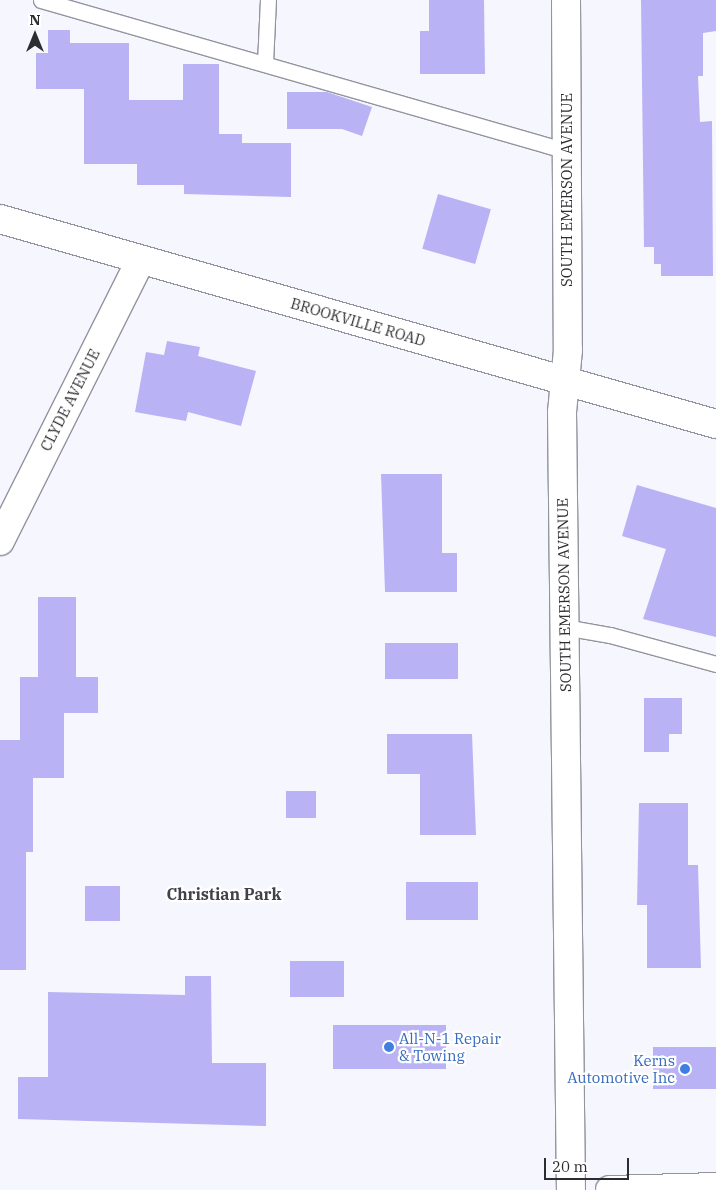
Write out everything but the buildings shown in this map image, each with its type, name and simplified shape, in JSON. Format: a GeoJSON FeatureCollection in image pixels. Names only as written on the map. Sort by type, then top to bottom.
{"type":"FeatureCollection","features":[{"type":"Feature","properties":{"kind":"main road","name":"SOUTH EMERSON AVENUE"},"geometry":{"type":"LineString","coordinates":[[566,0],[568,152],[564,627],[571,1190]]}},
{"type":"Feature","properties":{"kind":"main road","name":"BROOKVILLE ROAD"},"geometry":{"type":"LineString","coordinates":[[0,219],[716,424]]}},
{"type":"Feature","properties":{"kind":"main road","name":"CLYDE AVENUE"},"geometry":{"type":"LineString","coordinates":[[0,541],[141,260]]}},
{"type":"Feature","properties":{"kind":"main road"},"geometry":{"type":"LineString","coordinates":[[610,1190],[716,1187]]}},
{"type":"Feature","properties":{"kind":"lane"},"geometry":{"type":"LineString","coordinates":[[41,0],[265,63],[568,152]]}},
{"type":"Feature","properties":{"kind":"lane"},"geometry":{"type":"LineString","coordinates":[[265,63],[268,0]]}},
{"type":"Feature","properties":{"kind":"lane"},"geometry":{"type":"LineString","coordinates":[[564,627],[716,664]]}},
{"type":"Feature","properties":{"kind":"place","name":"All-N-1 Repair & Towing"},"geometry":{"type":"Point","coordinates":[389,1047]}},
{"type":"Feature","properties":{"kind":"place","name":"Kerns Automotive Inc"},"geometry":{"type":"Point","coordinates":[685,1069]}},
{"type":"Feature","properties":{"kind":"district","name":"Christian Park"},"geometry":{"type":"Point","coordinates":[224,894]}}]}
